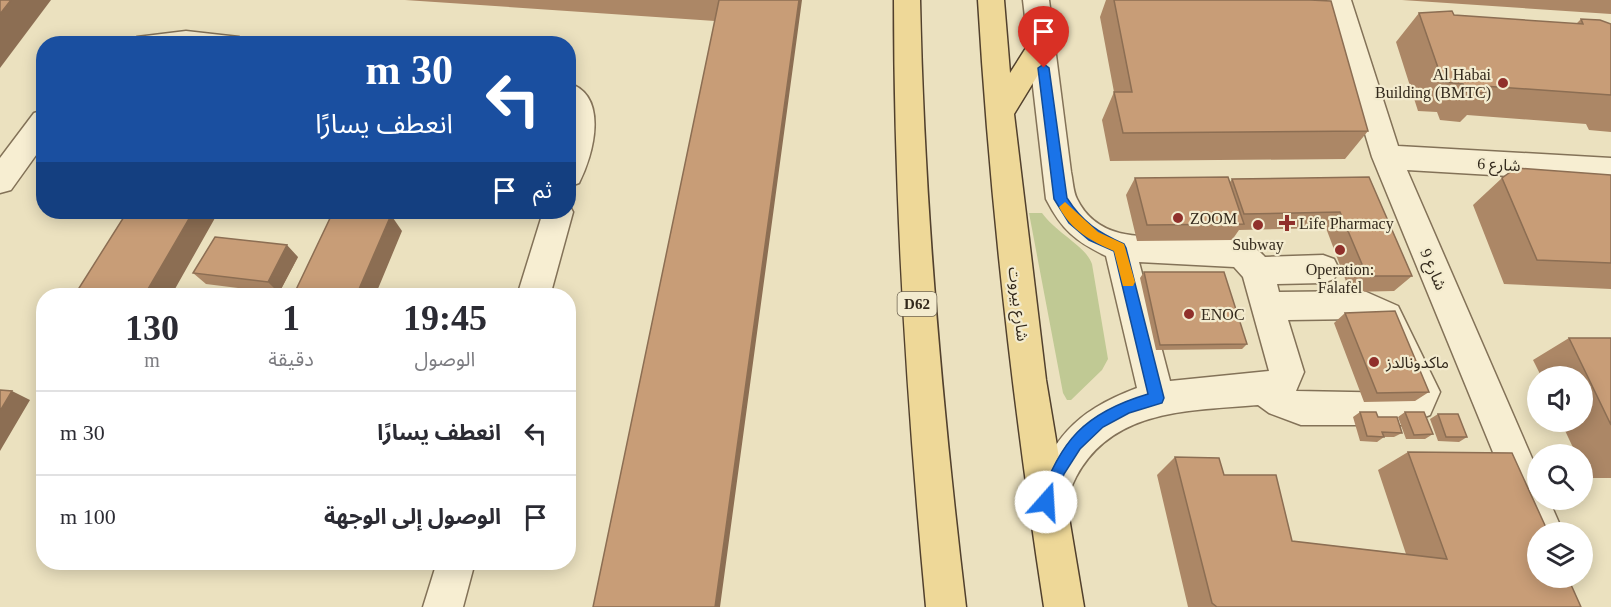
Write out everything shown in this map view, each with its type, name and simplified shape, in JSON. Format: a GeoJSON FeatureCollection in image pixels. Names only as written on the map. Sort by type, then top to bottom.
{"type":"FeatureCollection","features":[{"type":"Feature","properties":{"kind":"main road","name":"D62"},"geometry":{"type":"LineString","coordinates":[[907,0],[909,166],[916,290],[925,408],[946,607]]}},
{"type":"Feature","properties":{"kind":"main road","name":"شارع بيروت"},"geometry":{"type":"LineString","coordinates":[[991,0],[998,116],[1018,296],[1046,502],[1061,590]]}},
{"type":"Feature","properties":{"kind":"main road"},"geometry":{"type":"LineString","coordinates":[[998,116],[1041,47]]}},
{"type":"Feature","properties":{"kind":"street"},"geometry":{"type":"LineString","coordinates":[[1036,0],[1060,199],[1073,219],[1087,231],[1120,248],[1227,251],[1245,257],[1257,272],[1287,372],[1283,381],[1275,387],[1156,398],[1125,407],[1090,430],[1075,444],[1058,471],[1046,502]]}},
{"type":"Feature","properties":{"kind":"street","name":"شارع 9"},"geometry":{"type":"LineString","coordinates":[[1338,0],[1387,158],[1540,522]]}},
{"type":"Feature","properties":{"kind":"street"},"geometry":{"type":"LineString","coordinates":[[576,103],[583,127],[576,149]]}},
{"type":"Feature","properties":{"kind":"street"},"geometry":{"type":"LineString","coordinates":[[0,181],[36,132]]}},
{"type":"Feature","properties":{"kind":"street","name":"شارع 6"},"geometry":{"type":"LineString","coordinates":[[1387,158],[1611,170]]}},
{"type":"Feature","properties":{"kind":"street"},"geometry":{"type":"LineString","coordinates":[[535,288],[556,219]]}},
{"type":"Feature","properties":{"kind":"street"},"geometry":{"type":"LineString","coordinates":[[1120,248],[1156,398]]}},
{"type":"Feature","properties":{"kind":"street"},"geometry":{"type":"LineString","coordinates":[[1257,272],[1323,269]]}},
{"type":"Feature","properties":{"kind":"street"},"geometry":{"type":"LineString","coordinates":[[1264,388],[1281,402],[1302,409],[1404,409],[1418,404],[1423,392],[1390,319],[1382,311],[1370,305],[1268,306]]}},
{"type":"Feature","properties":{"kind":"street"},"geometry":{"type":"LineString","coordinates":[[443,607],[454,570]]}},
{"type":"Feature","properties":{"kind":"street"},"geometry":{"type":"LineString","coordinates":[[1061,590],[1078,607]]}},
{"type":"Feature","properties":{"kind":"green space"},"geometry":{"type":"Polygon","coordinates":[[[1029,213],[1042,213],[1084,251],[1092,264],[1108,359],[1102,370],[1071,400],[1067,400],[1063,393],[1029,213]]]}},
{"type":"Feature","properties":{"kind":"building"},"geometry":{"type":"Polygon","coordinates":[[[0,0],[11,0],[0,14],[0,0]]]}},
{"type":"Feature","properties":{"kind":"building"},"geometry":{"type":"Polygon","coordinates":[[[719,0],[799,0],[715,607],[593,607],[719,0]]]}},
{"type":"Feature","properties":{"kind":"building"},"geometry":{"type":"Polygon","coordinates":[[[1114,0],[1331,1],[1368,131],[1123,133],[1114,92],[1132,92],[1114,0]]]}},
{"type":"Feature","properties":{"kind":"building"},"geometry":{"type":"Polygon","coordinates":[[[1452,11],[1454,15],[1583,24],[1581,19],[1600,20],[1611,24],[1611,95],[1484,86],[1487,93],[1466,92],[1463,84],[1443,82],[1419,13],[1452,11]]]}},
{"type":"Feature","properties":{"kind":"building"},"geometry":{"type":"Polygon","coordinates":[[[1516,168],[1611,175],[1611,263],[1537,260],[1502,178],[1516,168]]]}},
{"type":"Feature","properties":{"kind":"building"},"geometry":{"type":"Polygon","coordinates":[[[1228,177],[1244,224],[1147,225],[1135,178],[1228,177]]]}},
{"type":"Feature","properties":{"kind":"building"},"geometry":{"type":"Polygon","coordinates":[[[1369,177],[1412,276],[1367,276],[1340,212],[1244,214],[1232,179],[1369,177]]]}},
{"type":"Feature","properties":{"kind":"building"},"geometry":{"type":"Polygon","coordinates":[[[123,219],[189,219],[149,288],[79,288],[123,219]]]}},
{"type":"Feature","properties":{"kind":"building"},"geometry":{"type":"Polygon","coordinates":[[[330,219],[389,219],[359,288],[297,288],[330,219]]]}},
{"type":"Feature","properties":{"kind":"building"},"geometry":{"type":"Polygon","coordinates":[[[215,237],[287,245],[268,282],[193,273],[215,237]]]}},
{"type":"Feature","properties":{"kind":"building","name":"ENOC"},"geometry":{"type":"Polygon","coordinates":[[[1144,272],[1224,272],[1247,344],[1160,345],[1144,272]]]}},
{"type":"Feature","properties":{"kind":"building"},"geometry":{"type":"Polygon","coordinates":[[[1395,311],[1429,392],[1377,393],[1345,313],[1395,311]]]}},
{"type":"Feature","properties":{"kind":"building"},"geometry":{"type":"Polygon","coordinates":[[[1569,338],[1611,338],[1611,425],[1593,388],[1593,366],[1583,366],[1569,338]]]}},
{"type":"Feature","properties":{"kind":"building"},"geometry":{"type":"Polygon","coordinates":[[[0,390],[12,391],[0,411],[0,390]]]}},
{"type":"Feature","properties":{"kind":"building"},"geometry":{"type":"Polygon","coordinates":[[[1360,412],[1376,412],[1378,417],[1397,417],[1402,433],[1382,432],[1384,437],[1367,436],[1360,412]]]}},
{"type":"Feature","properties":{"kind":"building"},"geometry":{"type":"Polygon","coordinates":[[[1405,412],[1424,412],[1433,434],[1414,435],[1405,412]]]}},
{"type":"Feature","properties":{"kind":"building"},"geometry":{"type":"Polygon","coordinates":[[[1438,414],[1458,414],[1467,437],[1446,437],[1438,414]]]}},
{"type":"Feature","properties":{"kind":"building"},"geometry":{"type":"Polygon","coordinates":[[[1408,452],[1512,453],[1527,486],[1527,510],[1538,510],[1543,522],[1527,522],[1527,588],[1572,588],[1581,607],[1217,607],[1212,603],[1175,457],[1219,458],[1224,475],[1276,475],[1292,541],[1447,559],[1408,452]]]}},
{"type":"Feature","properties":{"kind":"slow traffic"},"geometry":{"type":"LineString","coordinates":[[1065,207],[1073,219],[1094,236],[1120,248],[1128,282]]}},
{"type":"Feature","properties":{"kind":"place","name":"Al Habai Building (BMTC)"},"geometry":{"type":"Point","coordinates":[1503,83]}},
{"type":"Feature","properties":{"kind":"place","name":"ZOOM"},"geometry":{"type":"Point","coordinates":[1178,218]}},
{"type":"Feature","properties":{"kind":"place","name":"Life Pharmacy"},"geometry":{"type":"Point","coordinates":[1287,223]}},
{"type":"Feature","properties":{"kind":"place","name":"Subway"},"geometry":{"type":"Point","coordinates":[1258,225]}},
{"type":"Feature","properties":{"kind":"place","name":"Operation: Falafel"},"geometry":{"type":"Point","coordinates":[1340,250]}},
{"type":"Feature","properties":{"kind":"place","name":"ENOC"},"geometry":{"type":"Point","coordinates":[1189,314]}},
{"type":"Feature","properties":{"kind":"place","name":"ماكدونالدز"},"geometry":{"type":"Point","coordinates":[1374,362]}},
{"type":"Feature","properties":{"kind":"route"},"geometry":{"type":"LineString","coordinates":[[1044,68],[1060,199],[1073,219],[1094,236],[1120,248],[1156,398],[1125,407],[1098,422],[1075,444],[1058,471],[1046,502]]}}]}
